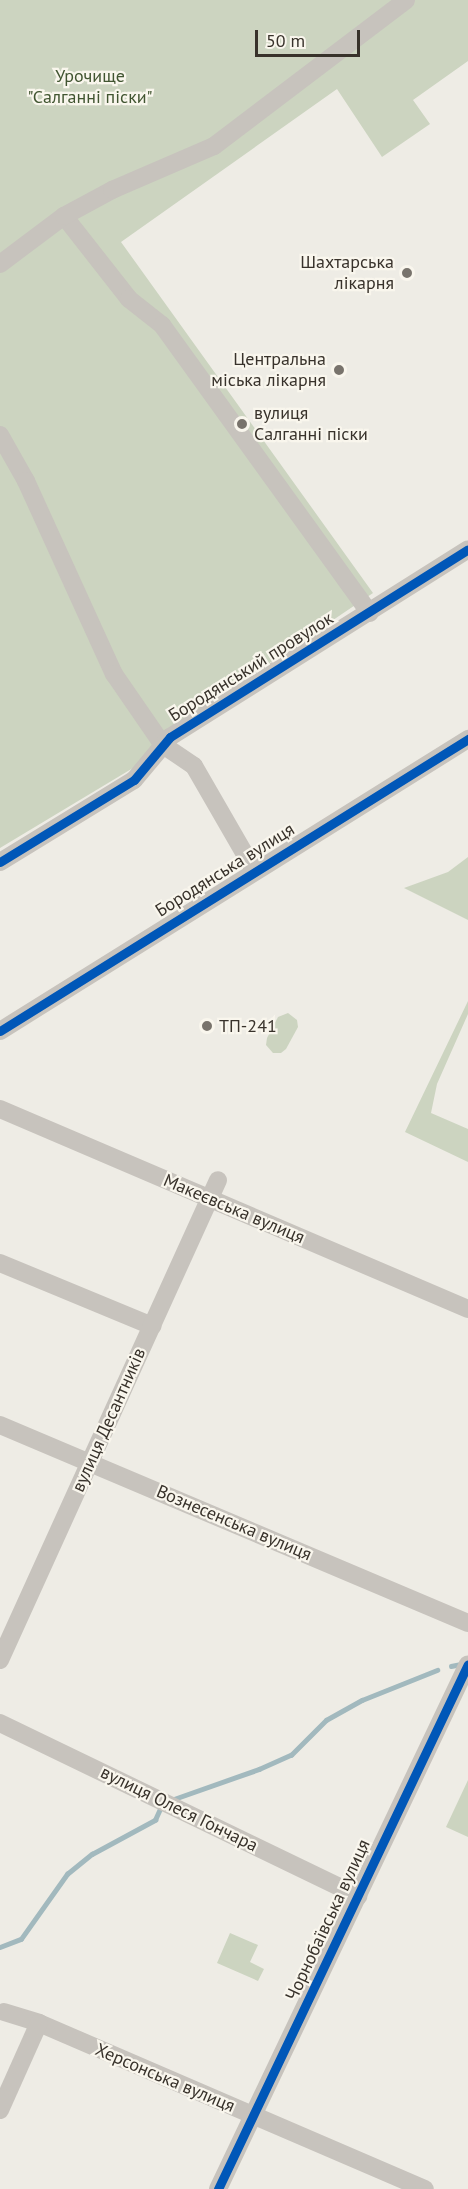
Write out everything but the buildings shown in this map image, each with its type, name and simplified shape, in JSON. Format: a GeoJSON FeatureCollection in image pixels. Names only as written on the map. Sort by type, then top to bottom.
{"type":"FeatureCollection","features":[{"type":"Feature","properties":{"kind":"street"},"geometry":{"type":"LineString","coordinates":[[0,264],[64,216],[112,190],[214,146],[406,0]]}},
{"type":"Feature","properties":{"kind":"street"},"geometry":{"type":"LineString","coordinates":[[64,216],[129,298],[162,325],[370,613]]}},
{"type":"Feature","properties":{"kind":"street"},"geometry":{"type":"LineString","coordinates":[[0,435],[26,481],[114,674],[163,745],[194,766],[254,870]]}},
{"type":"Feature","properties":{"kind":"street","name":"Бородянський провулок"},"geometry":{"type":"LineString","coordinates":[[0,862],[134,780],[170,737],[370,613],[468,549]]}},
{"type":"Feature","properties":{"kind":"street","name":"Бородянська вулиця"},"geometry":{"type":"LineString","coordinates":[[0,1030],[468,739]]}},
{"type":"Feature","properties":{"kind":"street","name":"Макеєвська вулиця"},"geometry":{"type":"LineString","coordinates":[[0,1108],[468,1309]]}},
{"type":"Feature","properties":{"kind":"street","name":"вулиця Десантників"},"geometry":{"type":"LineString","coordinates":[[0,1660],[218,1180]]}},
{"type":"Feature","properties":{"kind":"street"},"geometry":{"type":"LineString","coordinates":[[0,1263],[152,1326]]}},
{"type":"Feature","properties":{"kind":"street","name":"Вознесенська вулиця"},"geometry":{"type":"LineString","coordinates":[[0,1425],[90,1461],[468,1623]]}},
{"type":"Feature","properties":{"kind":"street","name":"Чорнобаївська вулиця"},"geometry":{"type":"LineString","coordinates":[[218,2189],[468,1664]]}},
{"type":"Feature","properties":{"kind":"street","name":"вулиця Олеся Гончара"},"geometry":{"type":"LineString","coordinates":[[0,1723],[358,1896]]}},
{"type":"Feature","properties":{"kind":"street","name":"Херсонська вулиця"},"geometry":{"type":"LineString","coordinates":[[4,2012],[39,2023],[425,2189]]}},
{"type":"Feature","properties":{"kind":"street"},"geometry":{"type":"LineString","coordinates":[[0,2110],[39,2023]]}},
{"type":"Feature","properties":{"kind":"green space","name":"Урочище \"Салганні піски\""},"geometry":{"type":"Polygon","coordinates":[[[0,0],[468,0],[468,61],[413,100],[430,124],[382,157],[337,89],[121,242],[373,593],[166,733],[138,765],[0,848],[0,0]]]}},
{"type":"Feature","properties":{"kind":"green space"},"geometry":{"type":"Polygon","coordinates":[[[468,857],[468,920],[404,888],[448,872],[468,857]]]}},
{"type":"Feature","properties":{"kind":"green space"},"geometry":{"type":"Polygon","coordinates":[[[468,1001],[468,1014],[437,1084],[431,1113],[468,1129],[468,1162],[405,1132],[468,1001]]]}},
{"type":"Feature","properties":{"kind":"green space"},"geometry":{"type":"Polygon","coordinates":[[[288,1013],[297,1020],[298,1027],[286,1049],[281,1053],[273,1053],[266,1045],[267,1038],[278,1017],[288,1013]]]}},
{"type":"Feature","properties":{"kind":"green space"},"geometry":{"type":"Polygon","coordinates":[[[468,1780],[468,1837],[446,1827],[468,1780]]]}},
{"type":"Feature","properties":{"kind":"green space"},"geometry":{"type":"Polygon","coordinates":[[[230,1933],[258,1945],[250,1962],[264,1969],[258,1981],[217,1963],[230,1933]]]}},
{"type":"Feature","properties":{"kind":"waterway"},"geometry":{"type":"LineString","coordinates":[[451,1666],[461,1664]]}},
{"type":"Feature","properties":{"kind":"waterway"},"geometry":{"type":"LineString","coordinates":[[174,1799],[259,1769],[291,1755],[326,1720],[362,1700],[437,1670]]}},
{"type":"Feature","properties":{"kind":"waterway"},"geometry":{"type":"LineString","coordinates":[[0,1947],[21,1939],[67,1874],[92,1854],[155,1820],[160,1809]]}},
{"type":"Feature","properties":{"kind":"cycle path"},"geometry":{"type":"LineString","coordinates":[[0,862],[134,780],[170,737],[468,549]]}},
{"type":"Feature","properties":{"kind":"cycle path"},"geometry":{"type":"LineString","coordinates":[[0,1031],[468,739]]}},
{"type":"Feature","properties":{"kind":"cycle path"},"geometry":{"type":"LineString","coordinates":[[218,2189],[468,1664]]}},
{"type":"Feature","properties":{"kind":"place","name":"Шахтарська лікарня"},"geometry":{"type":"Point","coordinates":[407,273]}},
{"type":"Feature","properties":{"kind":"place","name":"Центральна міська лікарня"},"geometry":{"type":"Point","coordinates":[339,370]}},
{"type":"Feature","properties":{"kind":"place","name":"вулиця Салганні піски"},"geometry":{"type":"Point","coordinates":[242,424]}},
{"type":"Feature","properties":{"kind":"place","name":"ТП-241"},"geometry":{"type":"Point","coordinates":[207,1026]}}]}
